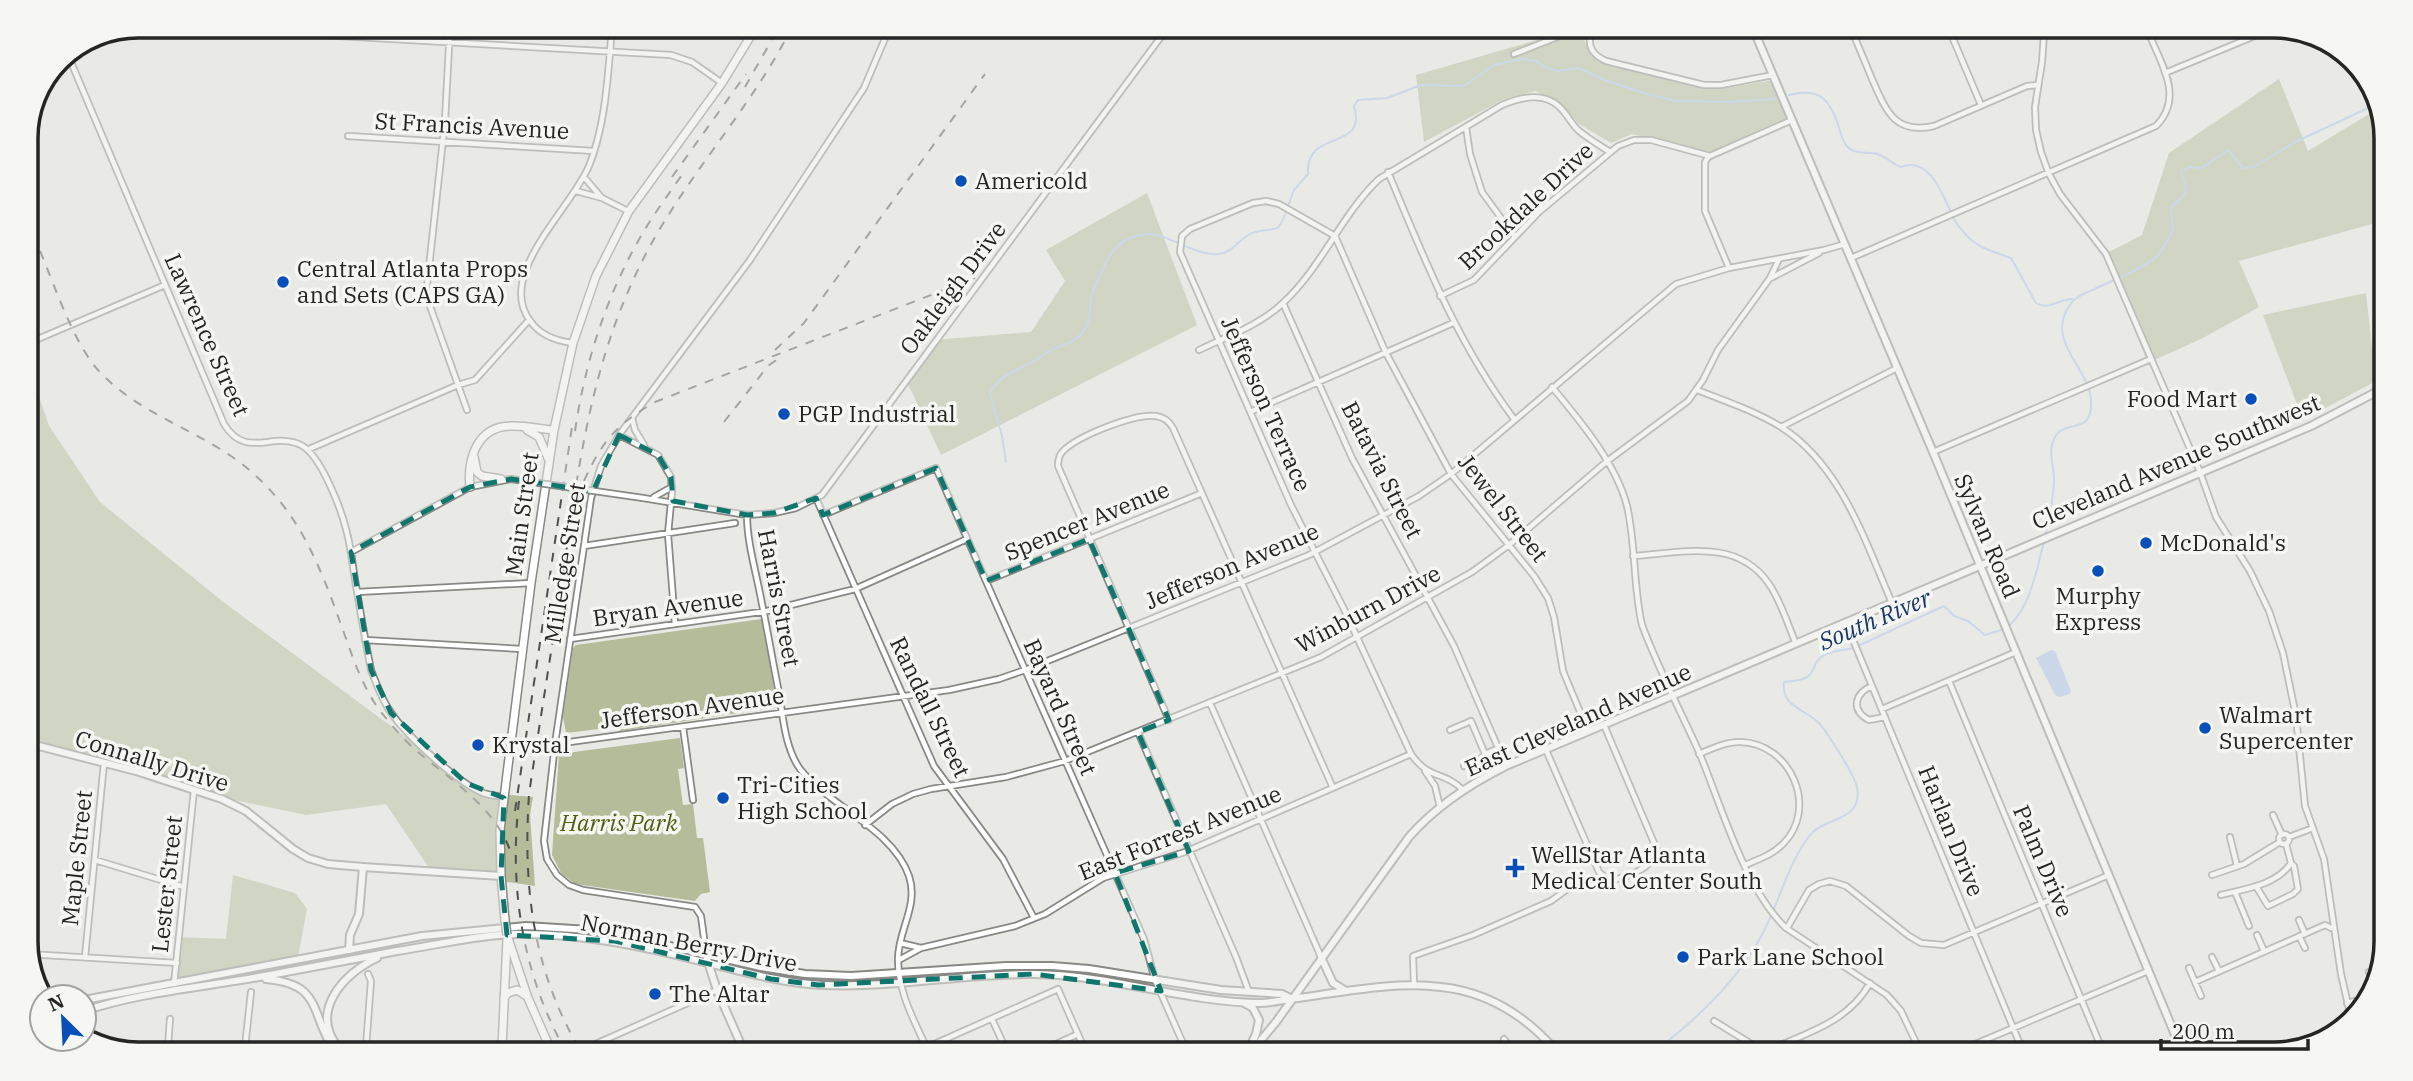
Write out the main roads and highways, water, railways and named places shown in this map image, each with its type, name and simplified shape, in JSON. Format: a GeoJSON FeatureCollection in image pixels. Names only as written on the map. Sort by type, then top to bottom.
{"type":"FeatureCollection","features":[{"type":"Feature","properties":{"kind":"main road","name":"Main Street"},"geometry":{"type":"LineString","coordinates":[[502,1042],[508,944],[500,876],[500,830],[531,583],[554,430],[573,343],[596,276],[629,211],[722,83],[749,39]]}},
{"type":"Feature","properties":{"kind":"main road","name":"Sylvan Road"},"geometry":{"type":"LineString","coordinates":[[1758,39],[1898,368],[2178,1042]]}},
{"type":"Feature","properties":{"kind":"main road","name":"Cleveland Avenue Southwest"},"geometry":{"type":"LineString","coordinates":[[1979,565],[2311,426],[2374,393]]}},
{"type":"Feature","properties":{"kind":"main road"},"geometry":{"type":"LineString","coordinates":[[470,486],[469,470],[474,450],[481,439],[492,430],[507,426],[554,430]]}},
{"type":"Feature","properties":{"kind":"main road"},"geometry":{"type":"LineString","coordinates":[[520,427],[539,437],[549,463]]}},
{"type":"Feature","properties":{"kind":"main road"},"geometry":{"type":"LineString","coordinates":[[474,450],[473,461],[477,472],[482,476],[501,479]]}},
{"type":"Feature","properties":{"kind":"main road","name":"East Cleveland Avenue"},"geometry":{"type":"LineString","coordinates":[[1258,1042],[1276,1022],[1409,837],[1462,790],[1506,766],[1674,697],[1979,565]]}},
{"type":"Feature","properties":{"kind":"main road","name":"Connally Drive"},"geometry":{"type":"LineString","coordinates":[[39,746],[104,762],[222,799],[246,811],[293,849],[308,858],[328,864],[500,876]]}},
{"type":"Feature","properties":{"kind":"main road"},"geometry":{"type":"LineString","coordinates":[[349,950],[359,914],[363,867]]}},
{"type":"Feature","properties":{"kind":"main road","name":"Norman Berry Drive"},"geometry":{"type":"LineString","coordinates":[[98,998],[174,986],[349,950],[457,932],[526,926],[605,931],[761,967],[805,974],[851,976],[1047,966],[1089,969],[1249,993],[1282,994],[1292,998]]}},
{"type":"Feature","properties":{"kind":"main road","name":"Norman Berry Drive"},"geometry":{"type":"LineString","coordinates":[[98,1007],[174,986],[253,978],[460,939],[535,934],[615,941],[771,979],[835,985],[1034,974],[1076,977],[1239,1001],[1278,1002],[1348,991],[1414,985],[1441,986],[1493,1001],[1517,1014],[1548,1042]]}},
{"type":"Feature","properties":{"kind":"main road"},"geometry":{"type":"LineString","coordinates":[[508,944],[547,1042]]}},
{"type":"Feature","properties":{"kind":"main road"},"geometry":{"type":"LineString","coordinates":[[335,1042],[328,1021],[334,994],[353,971],[386,953]]}},
{"type":"Feature","properties":{"kind":"main road"},"geometry":{"type":"LineString","coordinates":[[706,953],[717,990],[740,1042]]}},
{"type":"Feature","properties":{"kind":"main road"},"geometry":{"type":"LineString","coordinates":[[1321,957],[1333,983],[1348,991]]}},
{"type":"Feature","properties":{"kind":"main road"},"geometry":{"type":"LineString","coordinates":[[253,978],[284,982],[305,992],[317,1009],[330,1042]]}},
{"type":"Feature","properties":{"kind":"main road"},"geometry":{"type":"LineString","coordinates":[[504,998],[508,993],[517,990],[528,998]]}},
{"type":"Feature","properties":{"kind":"main road"},"geometry":{"type":"LineString","coordinates":[[1239,1001],[1253,1008],[1259,1020],[1253,1042]]}},
{"type":"Feature","properties":{"kind":"water"},"geometry":{"type":"Polygon","coordinates":[[[2051,650],[2055,651],[2070,694],[2059,697],[2055,695],[2036,658],[2051,650]]]}},
{"type":"Feature","properties":{"kind":"waterway"},"geometry":{"type":"LineString","coordinates":[[1288,206],[1294,190],[1308,174],[1310,160],[1316,150],[1352,130],[1356,120],[1354,106],[1358,100],[1387,98],[1421,85],[1464,86],[1494,65],[1523,59],[1537,61],[1557,71],[1579,68],[1605,80],[1676,101],[1776,99]]}},
{"type":"Feature","properties":{"kind":"waterway"},"geometry":{"type":"LineString","coordinates":[[1789,95],[1807,93],[1820,96],[1834,114],[1843,141],[1853,151],[1877,154],[1901,167],[1921,167],[1935,181],[1954,219],[1971,240],[2011,258],[2036,303],[2045,306],[2072,299]]}},
{"type":"Feature","properties":{"kind":"waterway","name":"South River"},"geometry":{"type":"LineString","coordinates":[[2045,537],[2054,486],[2051,452],[2053,442],[2060,431],[2088,419],[2090,411],[2088,388],[2064,341],[2062,329],[2064,316],[2072,302],[2081,295],[2136,270],[2159,254],[2173,230],[2170,208],[2185,193],[2181,172],[2189,167],[2202,168],[2228,150],[2243,168],[2254,167],[2295,142],[2369,108]]}},
{"type":"Feature","properties":{"kind":"waterway"},"geometry":{"type":"LineString","coordinates":[[1006,462],[990,393],[993,387],[1002,378],[1079,337],[1089,320],[1094,288],[1118,246],[1130,238],[1154,234],[1201,252],[1225,253],[1250,234],[1278,227],[1286,212]]}},
{"type":"Feature","properties":{"kind":"waterway","name":"South River"},"geometry":{"type":"LineString","coordinates":[[2009,626],[2028,598],[2044,542]]}},
{"type":"Feature","properties":{"kind":"waterway","name":"South River"},"geometry":{"type":"LineString","coordinates":[[1858,646],[1944,606],[1954,616],[1968,621],[1985,635],[2004,629]]}},
{"type":"Feature","properties":{"kind":"waterway","name":"South River"},"geometry":{"type":"LineString","coordinates":[[1666,1042],[1716,998],[1754,949],[1770,919],[1790,870],[1810,835],[1825,824],[1849,813],[1854,807],[1857,787],[1840,754],[1819,723],[1795,707],[1786,697],[1784,690],[1784,682],[1809,676],[1824,655],[1853,648]]}},
{"type":"Feature","properties":{"kind":"railway"},"geometry":{"type":"LineString","coordinates":[[745,87],[772,39]]}},
{"type":"Feature","properties":{"kind":"railway"},"geometry":{"type":"LineString","coordinates":[[576,1042],[563,1018],[541,956],[530,893],[527,828],[529,794],[588,422],[607,348],[635,276],[652,243],[670,212],[754,92],[785,39]]}},
{"type":"Feature","properties":{"kind":"railway"},"geometry":{"type":"LineString","coordinates":[[672,177],[746,74]]}},
{"type":"Feature","properties":{"kind":"railway"},"geometry":{"type":"LineString","coordinates":[[775,350],[804,323],[985,74]]}},
{"type":"Feature","properties":{"kind":"railway"},"geometry":{"type":"LineString","coordinates":[[575,431],[592,353],[619,278],[644,231],[684,172]]}},
{"type":"Feature","properties":{"kind":"railway"},"geometry":{"type":"LineString","coordinates":[[40,251],[80,345],[98,370],[128,396],[239,462],[262,481],[282,504],[304,537],[318,565],[358,671],[377,706],[409,744],[485,810],[505,839],[512,856]]}},
{"type":"Feature","properties":{"kind":"railway"},"geometry":{"type":"LineString","coordinates":[[584,481],[597,455],[612,435],[630,418],[655,402],[975,278]]}},
{"type":"Feature","properties":{"kind":"railway"},"geometry":{"type":"LineString","coordinates":[[724,422],[768,366],[779,358]]}},
{"type":"Feature","properties":{"kind":"railway"},"geometry":{"type":"LineString","coordinates":[[515,811],[573,420]]}},
{"type":"Feature","properties":{"kind":"railway"},"geometry":{"type":"LineString","coordinates":[[519,801],[516,865],[522,928],[538,989],[561,1042]]}},
{"type":"Feature","properties":{"kind":"place","name":"Americold"},"geometry":{"type":"Point","coordinates":[961,181]}},
{"type":"Feature","properties":{"kind":"place","name":"Central Atlanta Props and Sets (CAPS GA)"},"geometry":{"type":"Point","coordinates":[283,282]}},
{"type":"Feature","properties":{"kind":"place","name":"Food Mart"},"geometry":{"type":"Point","coordinates":[2251,399]}},
{"type":"Feature","properties":{"kind":"place","name":"PGP Industrial"},"geometry":{"type":"Point","coordinates":[784,414]}},
{"type":"Feature","properties":{"kind":"place","name":"McDonald's"},"geometry":{"type":"Point","coordinates":[2146,543]}},
{"type":"Feature","properties":{"kind":"place","name":"Murphy Express"},"geometry":{"type":"Point","coordinates":[2098,571]}},
{"type":"Feature","properties":{"kind":"place","name":"Walmart Supercenter"},"geometry":{"type":"Point","coordinates":[2205,728]}},
{"type":"Feature","properties":{"kind":"place","name":"Krystal"},"geometry":{"type":"Point","coordinates":[478,745]}},
{"type":"Feature","properties":{"kind":"place","name":"Tri-Cities High School"},"geometry":{"type":"Point","coordinates":[723,798]}},
{"type":"Feature","properties":{"kind":"place","name":"WellStar Atlanta Medical Center South"},"geometry":{"type":"Point","coordinates":[1515,868]}},
{"type":"Feature","properties":{"kind":"place","name":"Park Lane School"},"geometry":{"type":"Point","coordinates":[1683,957]}},
{"type":"Feature","properties":{"kind":"place","name":"The Altar"},"geometry":{"type":"Point","coordinates":[655,994]}},
{"type":"Feature","properties":{"kind":"park label","name":"Harris Park"},"geometry":{"type":"Point","coordinates":[619,823]}}]}
